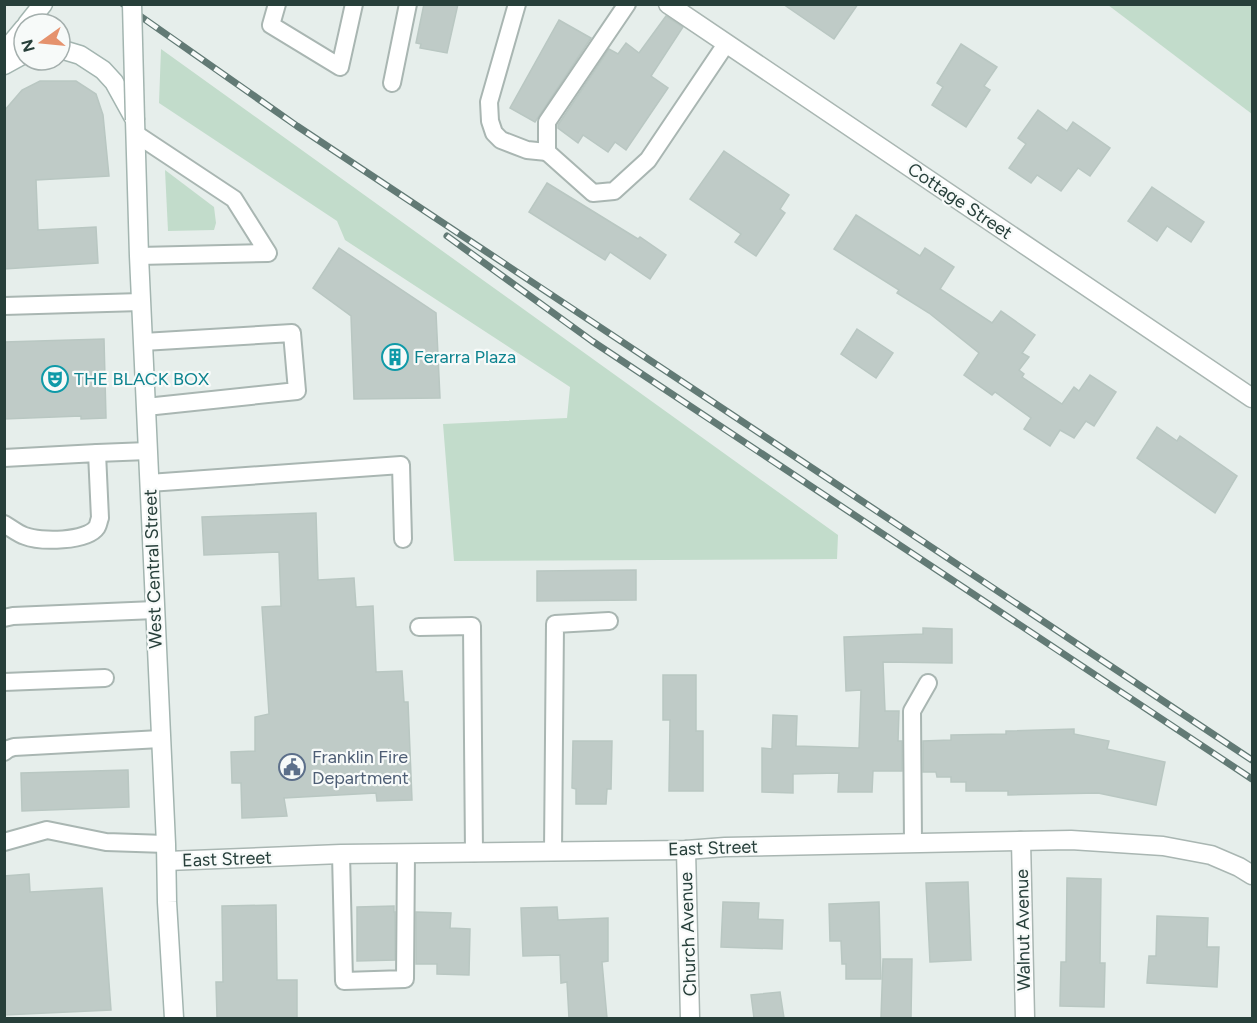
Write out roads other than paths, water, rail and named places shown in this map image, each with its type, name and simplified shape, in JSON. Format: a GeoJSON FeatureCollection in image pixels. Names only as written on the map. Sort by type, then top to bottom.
{"type":"FeatureCollection","features":[{"type":"Feature","properties":{"kind":"street","name":"West Central Street"},"geometry":{"type":"LineString","coordinates":[[132,4],[139,256],[174,1018]]}},
{"type":"Feature","properties":{"kind":"street","name":"Cottage Street"},"geometry":{"type":"LineString","coordinates":[[668,4],[1252,398]]}},
{"type":"Feature","properties":{"kind":"street","name":"West Central Street"},"geometry":{"type":"LineString","coordinates":[[72,53],[80,55],[103,70],[114,82],[135,127]]}},
{"type":"Feature","properties":{"kind":"street","name":"East Street"},"geometry":{"type":"LineString","coordinates":[[167,852],[406,854],[686,850],[725,847],[1071,840],[1163,846],[1211,855],[1252,875]]}},
{"type":"Feature","properties":{"kind":"street","name":"Walnut Avenue"},"geometry":{"type":"LineString","coordinates":[[1021,841],[1025,1018]]}},
{"type":"Feature","properties":{"kind":"street","name":"Church Avenue"},"geometry":{"type":"LineString","coordinates":[[686,850],[690,1018]]}},
{"type":"Feature","properties":{"kind":"lane"},"geometry":{"type":"LineString","coordinates":[[277,4],[272,25],[340,67],[354,4]]}},
{"type":"Feature","properties":{"kind":"lane"},"geometry":{"type":"LineString","coordinates":[[392,82],[408,4]]}},
{"type":"Feature","properties":{"kind":"lane"},"geometry":{"type":"LineString","coordinates":[[517,4],[489,102],[490,121],[494,133],[501,140],[527,150],[547,152],[593,193],[614,191],[648,160],[726,44]]}},
{"type":"Feature","properties":{"kind":"lane"},"geometry":{"type":"LineString","coordinates":[[547,152],[547,122],[627,4]]}},
{"type":"Feature","properties":{"kind":"lane"},"geometry":{"type":"LineString","coordinates":[[135,127],[234,199],[268,253],[139,256]]}},
{"type":"Feature","properties":{"kind":"lane"},"geometry":{"type":"LineString","coordinates":[[4,306],[141,302]]}},
{"type":"Feature","properties":{"kind":"lane"},"geometry":{"type":"LineString","coordinates":[[143,342],[292,333],[297,391],[146,407]]}},
{"type":"Feature","properties":{"kind":"lane"},"geometry":{"type":"LineString","coordinates":[[4,458],[148,451]]}},
{"type":"Feature","properties":{"kind":"lane"},"geometry":{"type":"LineString","coordinates":[[4,524],[23,536],[40,539],[75,538],[92,532],[98,527],[100,518],[97,453]]}},
{"type":"Feature","properties":{"kind":"lane"},"geometry":{"type":"LineString","coordinates":[[149,483],[401,465],[403,539]]}},
{"type":"Feature","properties":{"kind":"lane"},"geometry":{"type":"LineString","coordinates":[[4,618],[155,610]]}},
{"type":"Feature","properties":{"kind":"lane"},"geometry":{"type":"LineString","coordinates":[[553,852],[555,624],[609,621]]}},
{"type":"Feature","properties":{"kind":"lane"},"geometry":{"type":"LineString","coordinates":[[419,627],[472,626],[474,853]]}},
{"type":"Feature","properties":{"kind":"lane"},"geometry":{"type":"LineString","coordinates":[[4,682],[105,678]]}},
{"type":"Feature","properties":{"kind":"lane"},"geometry":{"type":"LineString","coordinates":[[913,843],[912,711],[928,683]]}},
{"type":"Feature","properties":{"kind":"lane"},"geometry":{"type":"LineString","coordinates":[[4,752],[14,747],[160,739]]}},
{"type":"Feature","properties":{"kind":"lane"},"geometry":{"type":"LineString","coordinates":[[4,842],[47,830],[167,852]]}},
{"type":"Feature","properties":{"kind":"lane"},"geometry":{"type":"LineString","coordinates":[[341,854],[344,981],[405,979],[406,854]]}},
{"type":"Feature","properties":{"kind":"railway"},"geometry":{"type":"LineString","coordinates":[[123,4],[297,126],[1252,760]]}},
{"type":"Feature","properties":{"kind":"railway"},"geometry":{"type":"LineString","coordinates":[[447,236],[592,341],[1252,779]]}},
{"type":"Feature","properties":{"kind":"place","name":"Ferarra Plaza"},"geometry":{"type":"Point","coordinates":[395,357]}},
{"type":"Feature","properties":{"kind":"place","name":"THE BLACK BOX"},"geometry":{"type":"Point","coordinates":[55,379]}},
{"type":"Feature","properties":{"kind":"place","name":"Franklin Fire Department"},"geometry":{"type":"Point","coordinates":[292,767]}}]}
